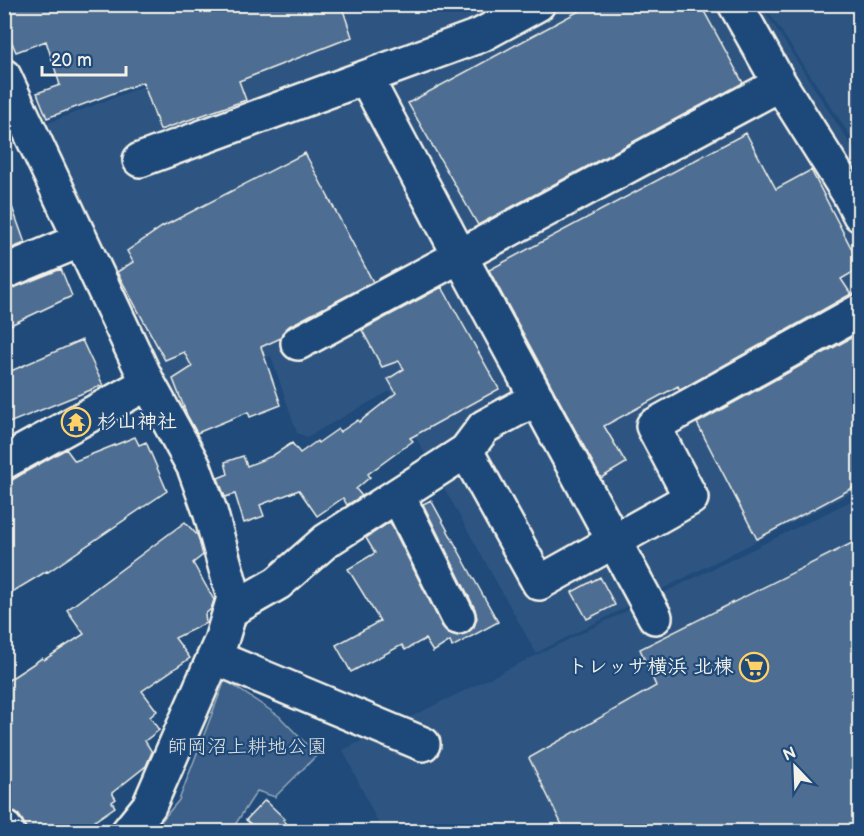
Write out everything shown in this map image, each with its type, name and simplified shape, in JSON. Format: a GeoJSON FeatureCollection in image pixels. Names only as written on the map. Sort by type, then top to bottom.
{"type":"FeatureCollection","features":[{"type":"Feature","properties":{"kind":"street"},"geometry":{"type":"LineString","coordinates":[[140,160],[481,35],[538,4]]}},
{"type":"Feature","properties":{"kind":"street"},"geometry":{"type":"LineString","coordinates":[[735,4],[780,84],[860,215]]}},
{"type":"Feature","properties":{"kind":"street"},"geometry":{"type":"LineString","coordinates":[[4,76],[148,383],[194,467],[210,511],[234,598],[221,641],[149,806],[128,831]]}},
{"type":"Feature","properties":{"kind":"street"},"geometry":{"type":"LineString","coordinates":[[366,78],[655,617]]}},
{"type":"Feature","properties":{"kind":"street"},"geometry":{"type":"LineString","coordinates":[[298,343],[780,84]]}},
{"type":"Feature","properties":{"kind":"street"},"geometry":{"type":"LineString","coordinates":[[4,272],[81,240]]}},
{"type":"Feature","properties":{"kind":"street"},"geometry":{"type":"LineString","coordinates":[[466,451],[539,583],[691,498],[653,426],[860,311]]}},
{"type":"Feature","properties":{"kind":"street"},"geometry":{"type":"LineString","coordinates":[[4,462],[148,383]]}},
{"type":"Feature","properties":{"kind":"street"},"geometry":{"type":"LineString","coordinates":[[231,610],[278,583],[326,541],[466,451],[484,427],[537,398]]}},
{"type":"Feature","properties":{"kind":"street"},"geometry":{"type":"LineString","coordinates":[[410,488],[458,616]]}},
{"type":"Feature","properties":{"kind":"street"},"geometry":{"type":"LineString","coordinates":[[214,657],[423,744]]}},
{"type":"Feature","properties":{"kind":"street"},"geometry":{"type":"LineString","coordinates":[[4,827],[8,831]]}},
{"type":"Feature","properties":{"kind":"shaded area"},"geometry":{"type":"Polygon","coordinates":[[[220,5],[761,5],[859,158],[859,489],[536,653],[390,391],[307,437],[297,433],[271,356],[168,402],[99,260],[104,247],[48,123],[237,50],[220,5]]]}},
{"type":"Feature","properties":{"kind":"shaded area"},"geometry":{"type":"Polygon","coordinates":[[[764,5],[859,5],[859,149],[764,5]]]}},
{"type":"Feature","properties":{"kind":"shaded area"},"geometry":{"type":"Polygon","coordinates":[[[859,497],[859,831],[382,831],[343,750],[859,497]]]}},
{"type":"Feature","properties":{"kind":"green space","name":"師岡沼上耕地公園"},"geometry":{"type":"Polygon","coordinates":[[[225,680],[279,716],[317,755],[275,797],[257,791],[231,831],[153,831],[179,800],[225,680]]]}},
{"type":"Feature","properties":{"kind":"building"},"geometry":{"type":"Polygon","coordinates":[[[4,4],[341,4],[352,37],[239,81],[246,100],[160,130],[143,82],[47,118],[37,93],[60,85],[46,41],[16,52],[4,24],[4,4]]]}},
{"type":"Feature","properties":{"kind":"building"},"geometry":{"type":"Polygon","coordinates":[[[592,4],[700,4],[743,83],[478,225],[408,103],[592,4]]]}},
{"type":"Feature","properties":{"kind":"building"},"geometry":{"type":"Polygon","coordinates":[[[746,133],[776,189],[811,170],[860,265],[860,268],[841,279],[851,294],[680,390],[678,386],[604,426],[626,463],[601,478],[489,270],[746,133]]]}},
{"type":"Feature","properties":{"kind":"building"},"geometry":{"type":"Polygon","coordinates":[[[305,153],[373,282],[289,326],[282,333],[281,338],[261,347],[281,405],[250,417],[248,412],[197,433],[187,415],[173,379],[192,367],[184,352],[165,360],[117,272],[133,262],[127,251],[162,227],[305,153]]]}},
{"type":"Feature","properties":{"kind":"building"},"geometry":{"type":"Polygon","coordinates":[[[4,193],[7,193],[25,243],[4,251],[4,193]]]}},
{"type":"Feature","properties":{"kind":"building"},"geometry":{"type":"Polygon","coordinates":[[[61,269],[72,296],[4,328],[4,290],[61,269]]]}},
{"type":"Feature","properties":{"kind":"building"},"geometry":{"type":"Polygon","coordinates":[[[442,287],[499,389],[410,438],[413,441],[368,474],[370,477],[356,489],[362,496],[347,505],[343,498],[317,516],[299,490],[260,505],[264,516],[244,523],[235,494],[225,497],[218,478],[228,474],[225,462],[243,456],[247,466],[272,456],[292,443],[300,453],[338,429],[340,432],[358,420],[359,422],[396,393],[388,379],[404,369],[399,361],[382,367],[362,330],[442,287]]]}},
{"type":"Feature","properties":{"kind":"building"},"geometry":{"type":"Polygon","coordinates":[[[860,333],[860,484],[757,539],[697,423],[860,333]]]}},
{"type":"Feature","properties":{"kind":"building"},"geometry":{"type":"Polygon","coordinates":[[[82,340],[103,385],[4,425],[4,374],[82,340]]]}},
{"type":"Feature","properties":{"kind":"building"},"geometry":{"type":"Polygon","coordinates":[[[135,437],[139,445],[146,442],[167,491],[48,572],[4,597],[4,485],[66,449],[75,461],[135,437]]]}},
{"type":"Feature","properties":{"kind":"building"},"geometry":{"type":"Polygon","coordinates":[[[431,500],[498,622],[452,647],[450,641],[433,652],[425,639],[405,650],[402,645],[351,672],[336,645],[380,621],[348,569],[375,553],[366,538],[390,522],[442,626],[448,633],[457,636],[467,633],[474,627],[477,618],[475,609],[423,504],[431,500]]]}},
{"type":"Feature","properties":{"kind":"building"},"geometry":{"type":"Polygon","coordinates":[[[185,522],[198,536],[203,555],[193,563],[214,600],[211,609],[205,614],[206,623],[175,638],[190,658],[142,691],[157,711],[150,717],[159,730],[145,741],[152,752],[146,766],[112,793],[116,799],[112,802],[115,807],[80,831],[26,831],[19,815],[4,805],[4,683],[84,634],[67,610],[185,522]]]}},
{"type":"Feature","properties":{"kind":"building","name":"トレッサ横浜 北棟"},"geometry":{"type":"Polygon","coordinates":[[[860,539],[860,826],[849,831],[565,831],[529,758],[656,686],[640,649],[860,539]]]}},
{"type":"Feature","properties":{"kind":"building"},"geometry":{"type":"Polygon","coordinates":[[[600,577],[615,605],[587,619],[572,592],[600,577]]]}},
{"type":"Feature","properties":{"kind":"building"},"geometry":{"type":"Polygon","coordinates":[[[265,800],[294,831],[259,831],[246,820],[265,800]]]}},
{"type":"Feature","properties":{"kind":"place","name":"杉山神社"},"geometry":{"type":"Point","coordinates":[76,422]}},
{"type":"Feature","properties":{"kind":"place","name":"トレッサ横浜 北棟"},"geometry":{"type":"Point","coordinates":[754,667]}}]}
